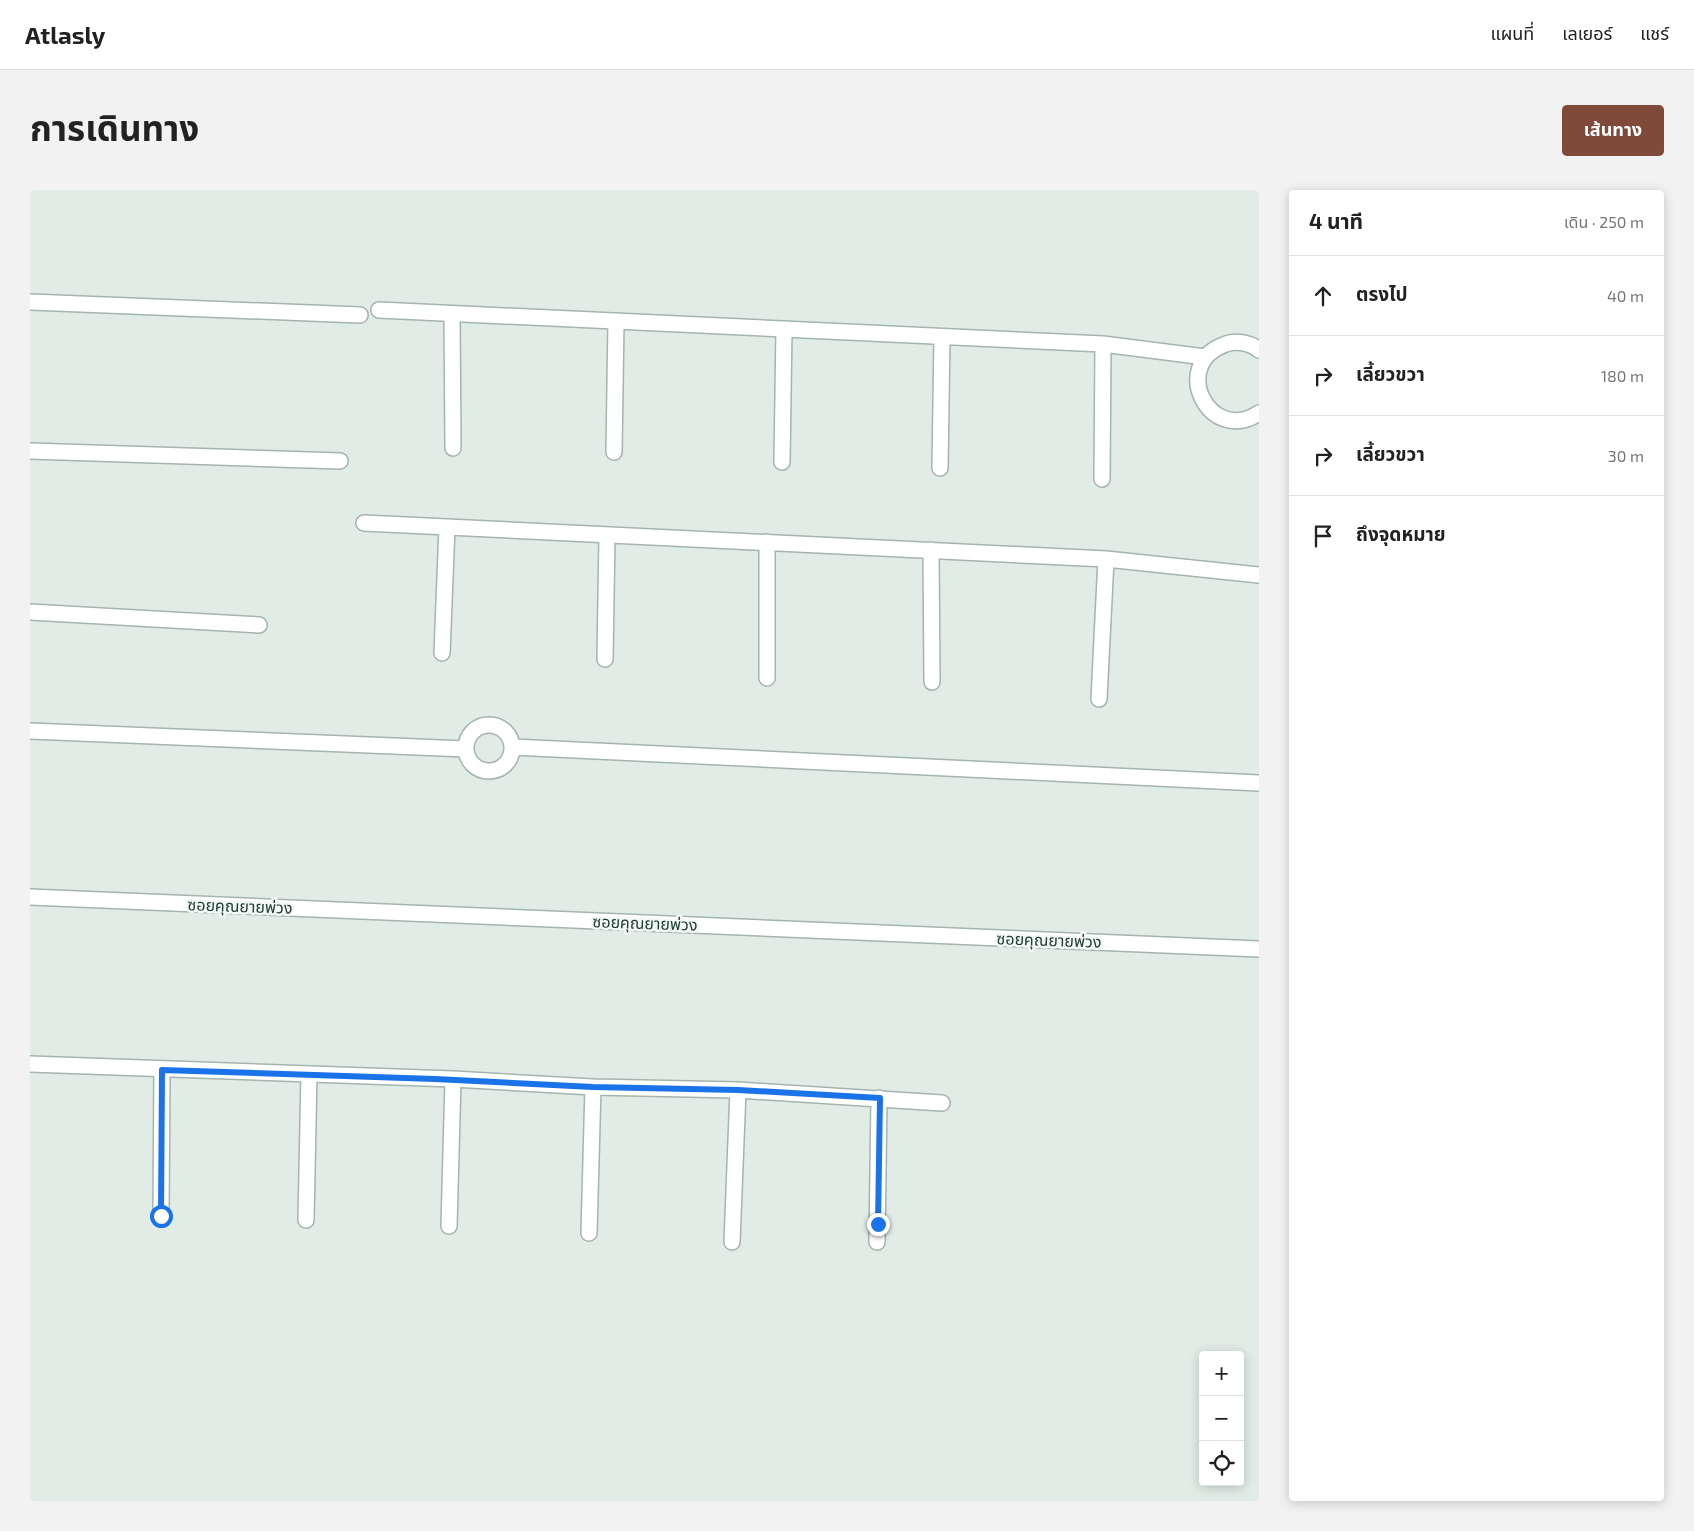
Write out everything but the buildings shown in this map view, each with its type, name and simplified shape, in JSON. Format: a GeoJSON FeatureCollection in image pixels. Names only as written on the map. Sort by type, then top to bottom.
{"type":"FeatureCollection","features":[{"type":"Feature","properties":{"kind":"street"},"geometry":{"type":"LineString","coordinates":[[30,302],[360,315]]}},
{"type":"Feature","properties":{"kind":"street"},"geometry":{"type":"LineString","coordinates":[[379,310],[1103,344],[1205,357]]}},
{"type":"Feature","properties":{"kind":"street"},"geometry":{"type":"LineString","coordinates":[[452,314],[453,448]]}},
{"type":"Feature","properties":{"kind":"street"},"geometry":{"type":"LineString","coordinates":[[614,452],[616,321]]}},
{"type":"Feature","properties":{"kind":"street"},"geometry":{"type":"LineString","coordinates":[[782,462],[784,329]]}},
{"type":"Feature","properties":{"kind":"street"},"geometry":{"type":"LineString","coordinates":[[940,468],[942,337]]}},
{"type":"Feature","properties":{"kind":"street"},"geometry":{"type":"LineString","coordinates":[[1259,350],[1242,342],[1229,343],[1216,348],[1205,357],[1197,380],[1198,392],[1204,402],[1211,412],[1222,418],[1246,419],[1259,413]]}},
{"type":"Feature","properties":{"kind":"street"},"geometry":{"type":"LineString","coordinates":[[1102,479],[1103,344]]}},
{"type":"Feature","properties":{"kind":"street"},"geometry":{"type":"LineString","coordinates":[[30,451],[340,461]]}},
{"type":"Feature","properties":{"kind":"street"},"geometry":{"type":"LineString","coordinates":[[364,523],[1106,559],[1259,574]]}},
{"type":"Feature","properties":{"kind":"street"},"geometry":{"type":"LineString","coordinates":[[442,653],[447,527]]}},
{"type":"Feature","properties":{"kind":"street"},"geometry":{"type":"LineString","coordinates":[[605,659],[607,535]]}},
{"type":"Feature","properties":{"kind":"street"},"geometry":{"type":"LineString","coordinates":[[767,678],[768,542]]}},
{"type":"Feature","properties":{"kind":"street"},"geometry":{"type":"LineString","coordinates":[[931,550],[932,682]]}},
{"type":"Feature","properties":{"kind":"street"},"geometry":{"type":"LineString","coordinates":[[1098,700],[1106,559]]}},
{"type":"Feature","properties":{"kind":"street"},"geometry":{"type":"LineString","coordinates":[[30,612],[259,624]]}},
{"type":"Feature","properties":{"kind":"street"},"geometry":{"type":"LineString","coordinates":[[483,725],[494,725],[504,729],[510,737],[513,747],[510,758],[504,766],[495,771],[484,771],[475,767],[468,759],[466,749],[467,738],[474,730],[483,725]]}},
{"type":"Feature","properties":{"kind":"street"},"geometry":{"type":"LineString","coordinates":[[30,732],[466,749]]}},
{"type":"Feature","properties":{"kind":"street"},"geometry":{"type":"LineString","coordinates":[[513,747],[1259,783]]}},
{"type":"Feature","properties":{"kind":"street","name":"ซอยคุณยายพ่วง"},"geometry":{"type":"LineString","coordinates":[[30,897],[1259,949]]}},
{"type":"Feature","properties":{"kind":"street"},"geometry":{"type":"LineString","coordinates":[[30,1064],[593,1087],[738,1090],[942,1103]]}},
{"type":"Feature","properties":{"kind":"street"},"geometry":{"type":"LineString","coordinates":[[161,1216],[162,1070]]}},
{"type":"Feature","properties":{"kind":"street"},"geometry":{"type":"LineString","coordinates":[[306,1220],[309,1074]]}},
{"type":"Feature","properties":{"kind":"street"},"geometry":{"type":"LineString","coordinates":[[449,1226],[453,1080]]}},
{"type":"Feature","properties":{"kind":"street"},"geometry":{"type":"LineString","coordinates":[[589,1233],[593,1087]]}},
{"type":"Feature","properties":{"kind":"street"},"geometry":{"type":"LineString","coordinates":[[732,1242],[738,1090]]}},
{"type":"Feature","properties":{"kind":"street"},"geometry":{"type":"LineString","coordinates":[[877,1242],[880,1098]]}},
{"type":"Feature","properties":{"kind":"route"},"geometry":{"type":"LineString","coordinates":[[161,1216],[162,1070],[309,1074],[593,1087],[738,1090],[880,1098],[878,1224]]}}]}
